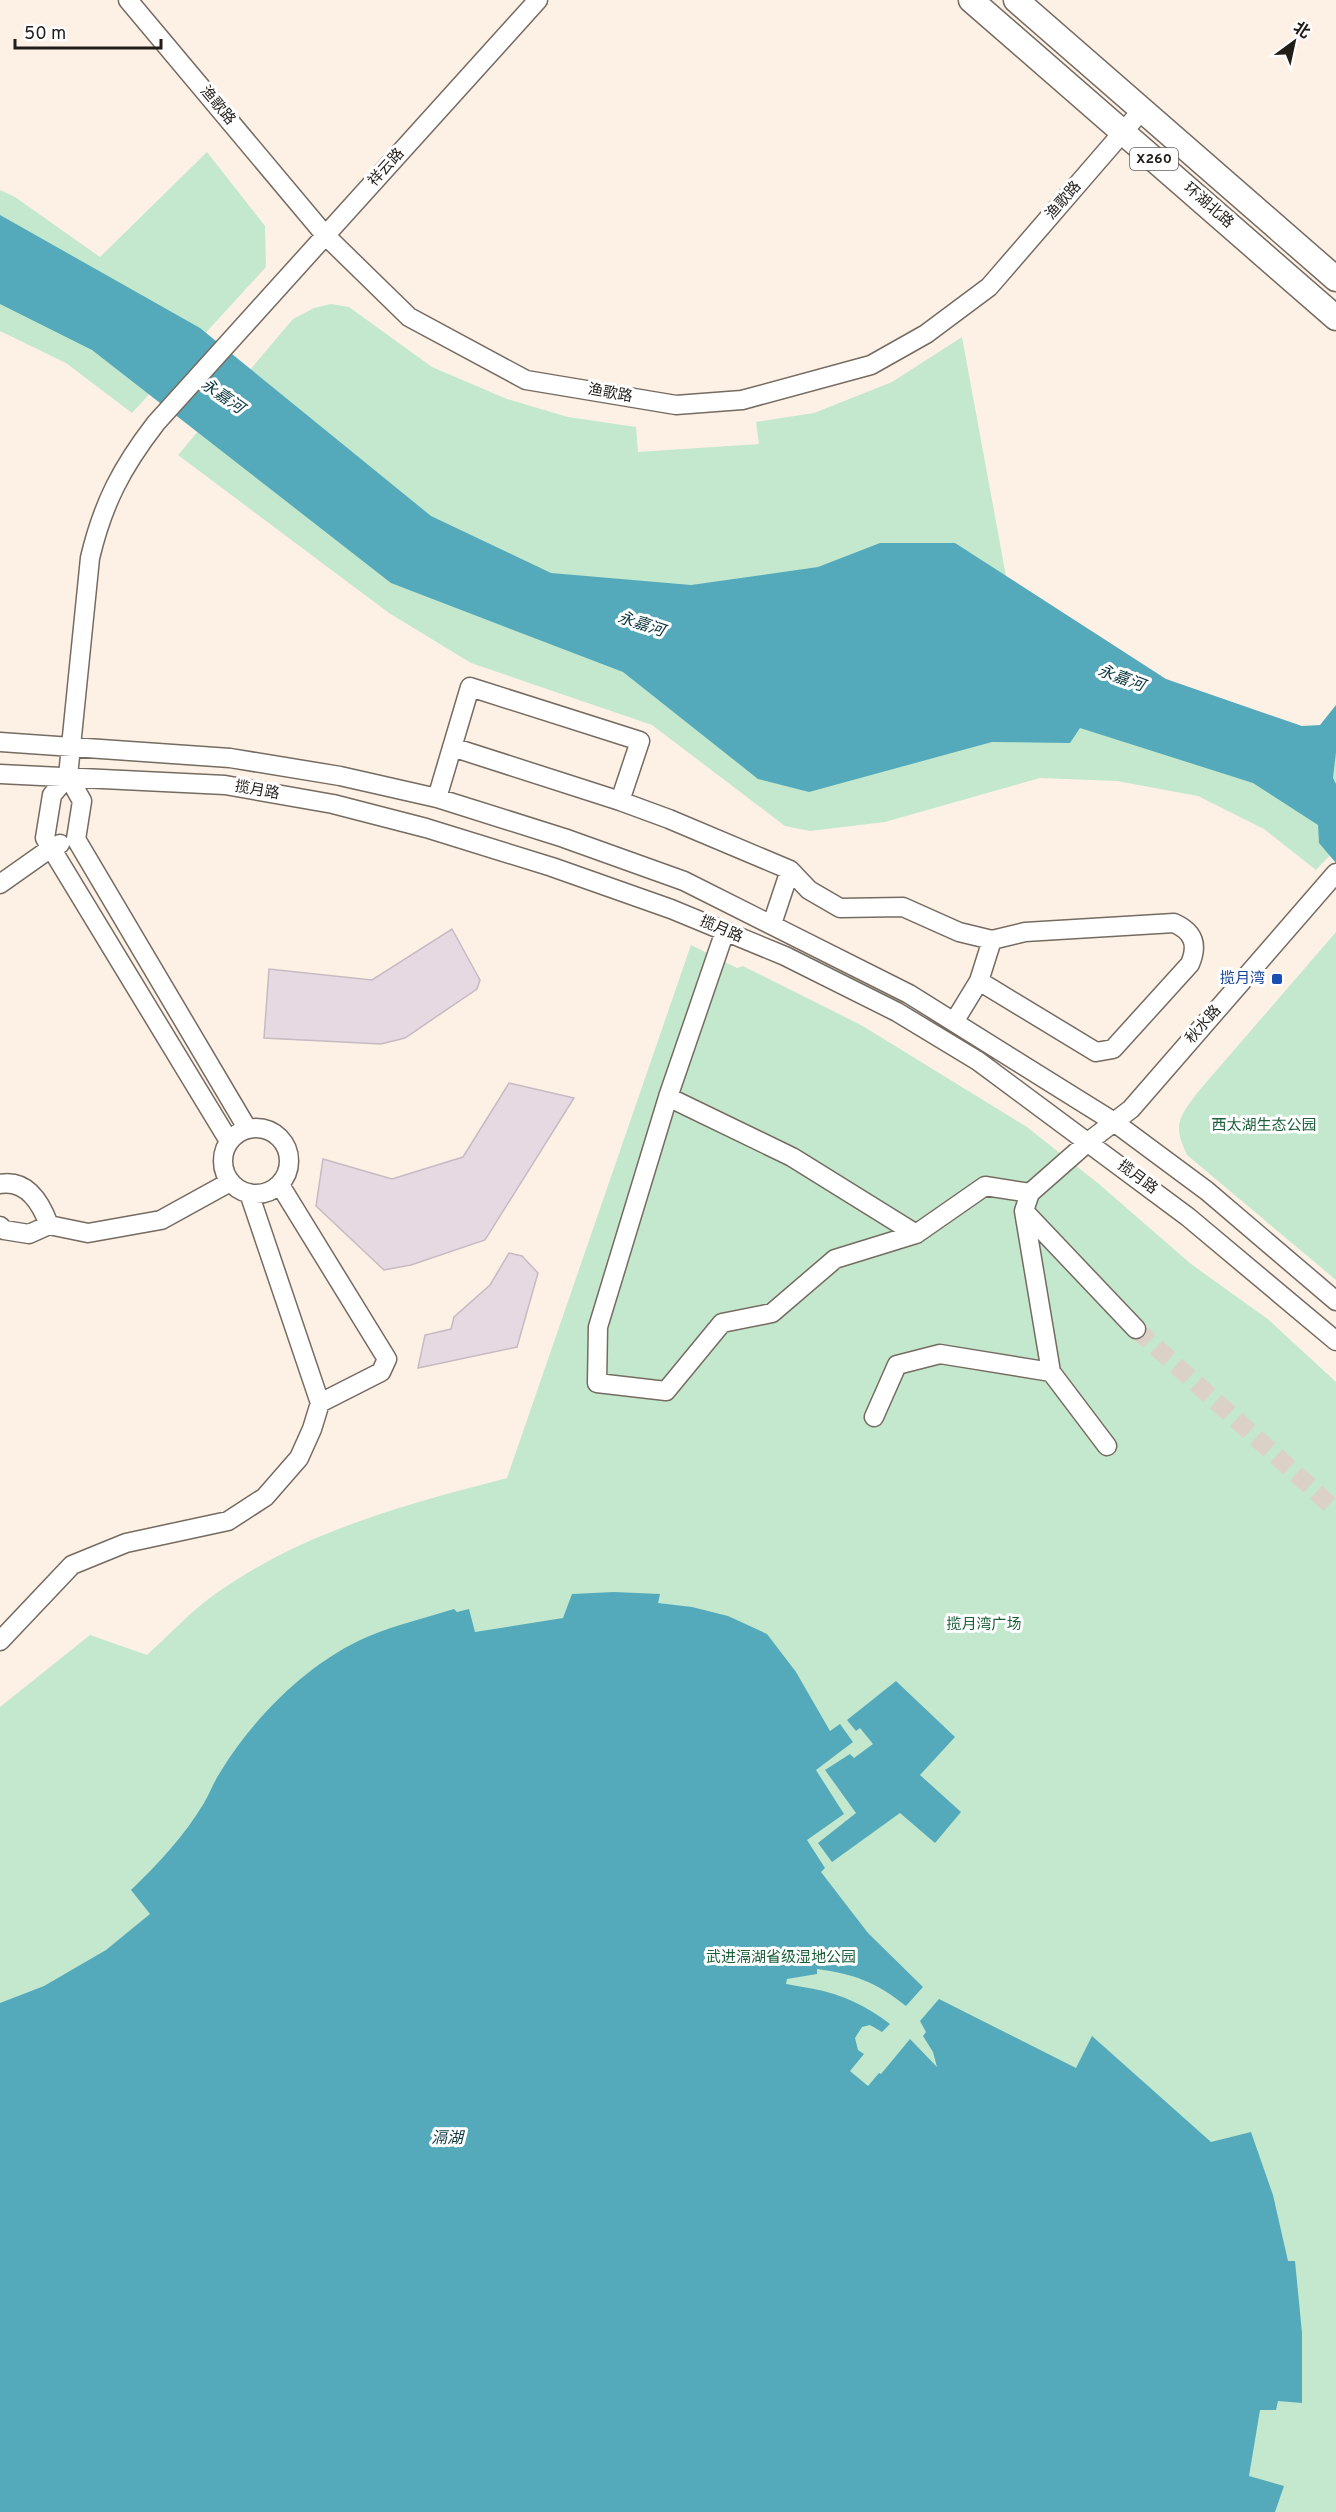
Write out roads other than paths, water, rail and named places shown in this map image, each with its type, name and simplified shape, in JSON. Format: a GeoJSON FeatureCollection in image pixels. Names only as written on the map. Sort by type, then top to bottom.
{"type":"FeatureCollection","features":[{"type":"Feature","properties":{"kind":"main road","name":"环湖北路"},"geometry":{"type":"LineString","coordinates":[[971,0],[1336,318]]}},
{"type":"Feature","properties":{"kind":"main road","name":"环湖北路"},"geometry":{"type":"LineString","coordinates":[[1017,0],[1336,279]]}},
{"type":"Feature","properties":{"kind":"street","name":"渔歌路"},"geometry":{"type":"LineString","coordinates":[[128,0],[325,235],[409,317],[526,380],[676,405],[742,400],[871,365],[926,334],[989,287],[1142,110]]}},
{"type":"Feature","properties":{"kind":"street","name":"祥云路"},"geometry":{"type":"LineString","coordinates":[[68,776],[90,558],[97,528],[119,474],[156,423],[538,0]]}},
{"type":"Feature","properties":{"kind":"street"},"geometry":{"type":"LineString","coordinates":[[437,798],[470,687],[640,741],[620,801]]}},
{"type":"Feature","properties":{"kind":"street","name":"揽月路"},"geometry":{"type":"LineString","coordinates":[[0,742],[230,758],[340,776],[437,798],[564,838],[684,881],[909,994],[1114,1122],[1207,1191],[1336,1301]]}},
{"type":"Feature","properties":{"kind":"street"},"geometry":{"type":"LineString","coordinates":[[452,747],[669,819],[790,870],[809,890],[840,908],[903,907],[959,932],[992,940],[1024,932],[1174,923],[1186,928],[1194,939],[1194,954],[1190,964],[1113,1049],[1096,1052],[979,981]]}},
{"type":"Feature","properties":{"kind":"street","name":"揽月路"},"geometry":{"type":"LineString","coordinates":[[0,774],[225,785],[333,804],[426,828],[552,867],[671,909],[785,956],[897,1012],[978,1061],[1188,1217],[1336,1341]]}},
{"type":"Feature","properties":{"kind":"street"},"geometry":{"type":"LineString","coordinates":[[229,1141],[45,838],[52,795],[68,776],[82,801],[76,838],[247,1128]]}},
{"type":"Feature","properties":{"kind":"street"},"geometry":{"type":"LineString","coordinates":[[0,884],[51,848],[76,838]]}},
{"type":"Feature","properties":{"kind":"street"},"geometry":{"type":"LineString","coordinates":[[772,924],[790,870]]}},
{"type":"Feature","properties":{"kind":"street","name":"秋水路"},"geometry":{"type":"LineString","coordinates":[[1030,1193],[1088,1142],[1131,1109],[1334,875]]}},
{"type":"Feature","properties":{"kind":"street"},"geometry":{"type":"LineString","coordinates":[[725,931],[668,1097],[598,1327],[597,1383],[666,1391],[722,1323],[772,1313],[835,1259],[916,1234],[985,1186],[1030,1193],[1024,1211],[1051,1372],[1107,1446]]}},
{"type":"Feature","properties":{"kind":"street"},"geometry":{"type":"LineString","coordinates":[[954,1022],[979,981],[992,940]]}},
{"type":"Feature","properties":{"kind":"street"},"geometry":{"type":"LineString","coordinates":[[668,1097],[792,1157],[916,1234]]}},
{"type":"Feature","properties":{"kind":"street"},"geometry":{"type":"LineString","coordinates":[[258,1127],[278,1135],[289,1154],[290,1166],[280,1185],[260,1194],[249,1193],[230,1182],[225,1173],[223,1162],[229,1141],[247,1128],[258,1127]]}},
{"type":"Feature","properties":{"kind":"street"},"geometry":{"type":"LineString","coordinates":[[0,1226],[4,1230],[29,1234],[49,1224],[88,1233],[161,1220],[230,1182]]}},
{"type":"Feature","properties":{"kind":"street"},"geometry":{"type":"LineString","coordinates":[[0,1184],[25,1187],[41,1203],[49,1224]]}},
{"type":"Feature","properties":{"kind":"street"},"geometry":{"type":"LineString","coordinates":[[280,1185],[387,1359],[381,1372],[320,1403]]}},
{"type":"Feature","properties":{"kind":"street"},"geometry":{"type":"LineString","coordinates":[[0,1641],[72,1564],[126,1543],[228,1521],[265,1497],[299,1458],[312,1430],[320,1403],[249,1193]]}},
{"type":"Feature","properties":{"kind":"street"},"geometry":{"type":"LineString","coordinates":[[1024,1211],[1136,1329]]}},
{"type":"Feature","properties":{"kind":"street"},"geometry":{"type":"LineString","coordinates":[[874,1417],[897,1365],[940,1354],[1051,1372]]}},
{"type":"Feature","properties":{"kind":"water","name":"永嘉河"},"geometry":{"type":"Polygon","coordinates":[[[0,215],[200,328],[431,516],[551,573],[691,585],[818,567],[880,543],[955,543],[1166,679],[1302,726],[1320,725],[1336,705],[1336,752],[1333,778],[1336,784],[1336,863],[1319,843],[1318,825],[1253,783],[1080,728],[1070,743],[992,742],[809,792],[758,779],[623,672],[391,583],[92,350],[0,304],[0,215]]]}},
{"type":"Feature","properties":{"kind":"water","name":"滆湖"},"geometry":{"type":"Polygon","coordinates":[[[614,1592],[660,1594],[658,1603],[692,1607],[728,1616],[767,1634],[796,1672],[830,1731],[840,1724],[853,1742],[816,1770],[844,1814],[807,1840],[825,1868],[821,1872],[868,1933],[923,1987],[906,2006],[864,1980],[842,1974],[817,1969],[817,1974],[787,1979],[786,1984],[824,1991],[854,2002],[890,2024],[882,2032],[870,2025],[862,2027],[855,2038],[858,2050],[864,2054],[850,2071],[868,2086],[910,2039],[937,2067],[933,2052],[923,2036],[926,2032],[920,2021],[939,1999],[1076,2068],[1092,2036],[1211,2142],[1251,2132],[1273,2195],[1288,2261],[1295,2261],[1302,2333],[1302,2403],[1278,2401],[1276,2410],[1260,2410],[1249,2476],[1284,2486],[1275,2512],[0,2512],[0,2003],[44,1986],[106,1950],[150,1914],[131,1890],[180,1838],[204,1803],[234,1751],[266,1711],[324,1661],[367,1637],[454,1609],[457,1612],[469,1609],[475,1632],[563,1618],[572,1594],[614,1592]]]}},
{"type":"Feature","properties":{"kind":"water"},"geometry":{"type":"Polygon","coordinates":[[[896,1681],[955,1737],[920,1775],[961,1812],[935,1843],[900,1813],[832,1862],[818,1843],[856,1813],[825,1770],[850,1754],[854,1758],[873,1744],[860,1728],[856,1731],[847,1720],[896,1681]]]}},
{"type":"Feature","properties":{"kind":"tunnel"},"geometry":{"type":"LineString","coordinates":[[1136,1329],[1336,1510]]}},
{"type":"Feature","properties":{"kind":"place","name":"揽月湾"},"geometry":{"type":"Point","coordinates":[1277,979]}},
{"type":"Feature","properties":{"kind":"park label","name":"西太湖生态公园"},"geometry":{"type":"Point","coordinates":[1264,1126]}},
{"type":"Feature","properties":{"kind":"park label","name":"揽月湾广场"},"geometry":{"type":"Point","coordinates":[984,1625]}},
{"type":"Feature","properties":{"kind":"park label","name":"武进滆湖省级湿地公园"},"geometry":{"type":"Point","coordinates":[781,1958]}}]}
